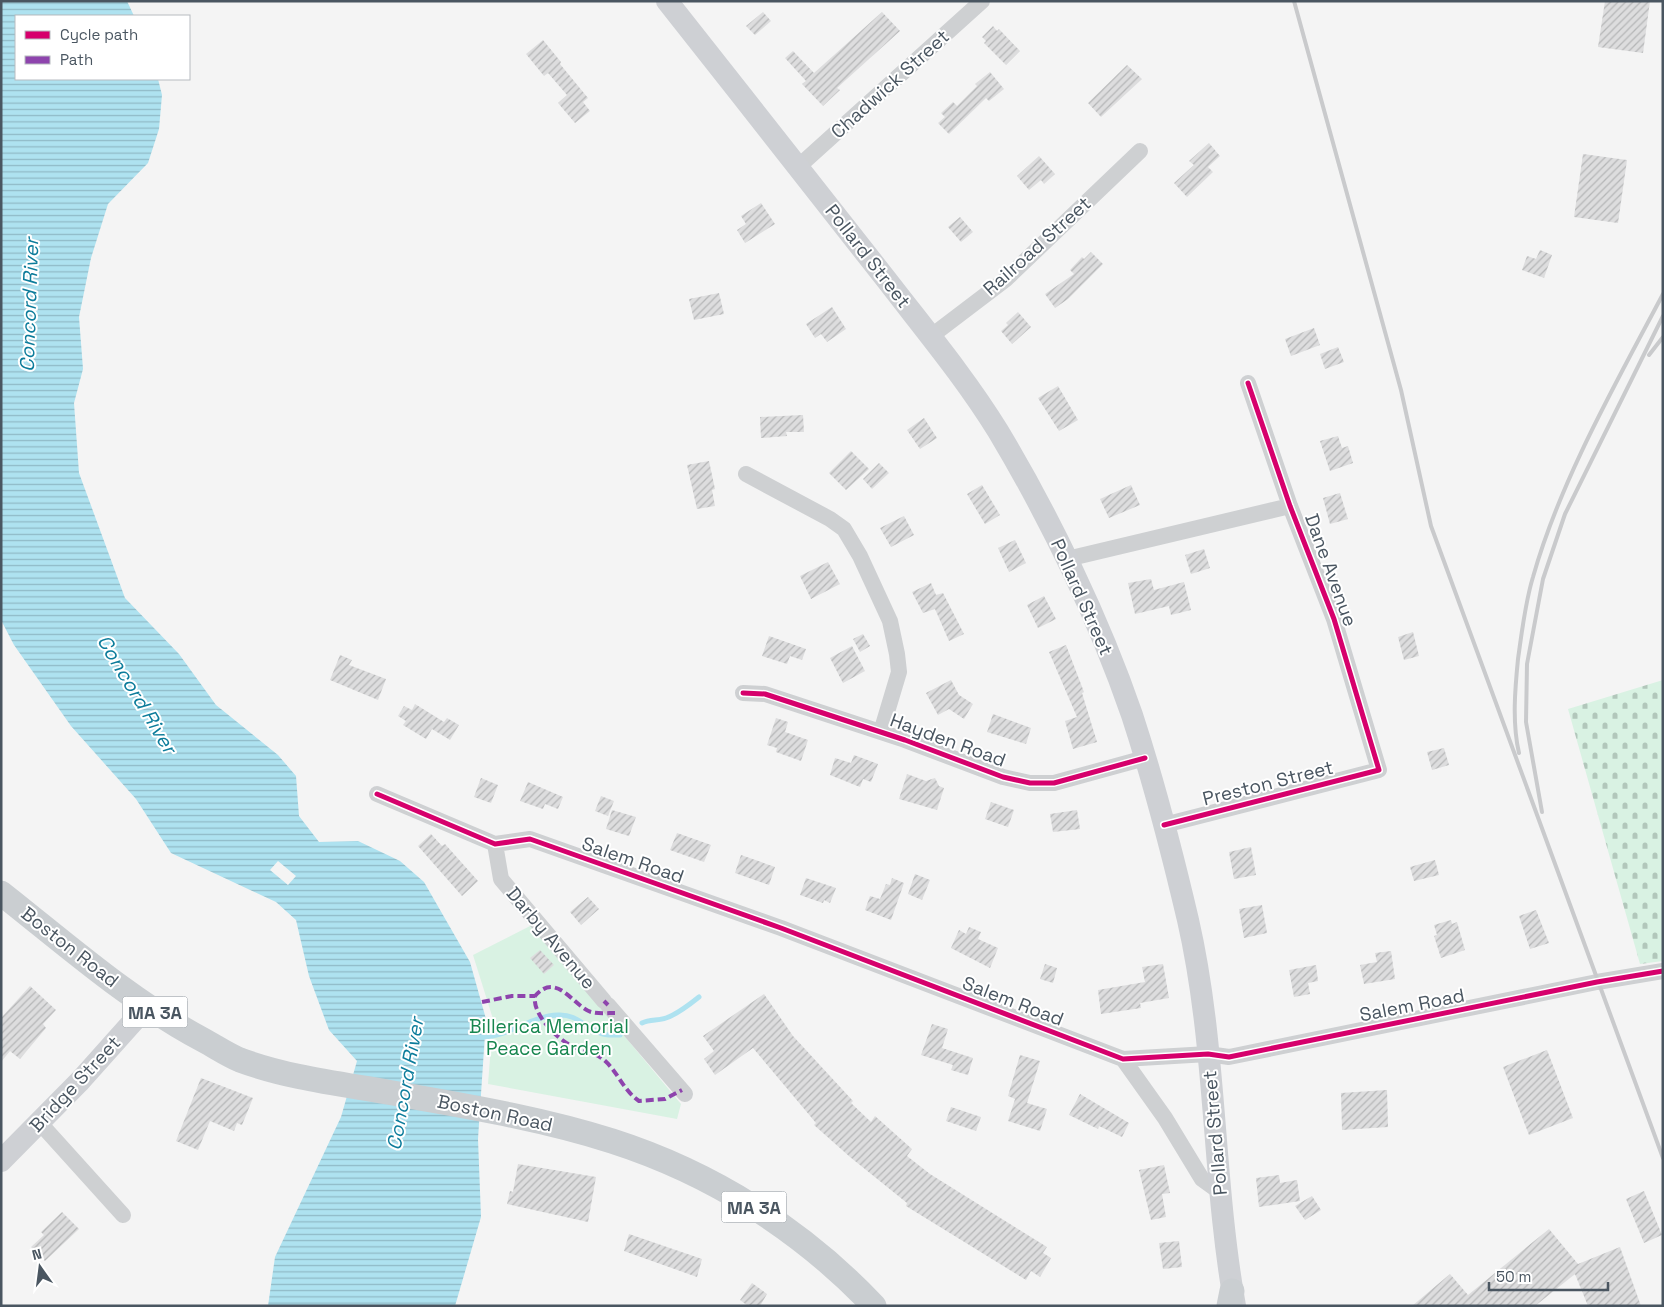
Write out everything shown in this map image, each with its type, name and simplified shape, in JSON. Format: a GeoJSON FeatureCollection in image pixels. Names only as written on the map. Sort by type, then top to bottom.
{"type":"FeatureCollection","features":[{"type":"Feature","properties":{"kind":"main road","name":"Pollard Street"},"geometry":{"type":"LineString","coordinates":[[667,1],[930,337],[996,429],[1067,559],[1132,714],[1164,825],[1188,921],[1208,1054],[1232,1301]]}},
{"type":"Feature","properties":{"kind":"main road","name":"Boston Road"},"geometry":{"type":"LineString","coordinates":[[1,892],[111,980],[171,1023],[238,1059],[302,1077],[334,1081],[512,1115],[613,1142],[674,1165],[713,1183],[800,1239],[856,1287],[874,1306]]}},
{"type":"Feature","properties":{"kind":"main road","name":"Bridge Street"},"geometry":{"type":"LineString","coordinates":[[1,1162],[147,1006]]}},
{"type":"Feature","properties":{"kind":"street","name":"Chadwick Street"},"geometry":{"type":"LineString","coordinates":[[798,167],[982,1]]}},
{"type":"Feature","properties":{"kind":"street","name":"Railroad Street"},"geometry":{"type":"LineString","coordinates":[[930,337],[1005,280],[1140,151]]}},
{"type":"Feature","properties":{"kind":"street","name":"Dane Avenue"},"geometry":{"type":"LineString","coordinates":[[1248,383],[1290,506],[1334,619],[1379,770]]}},
{"type":"Feature","properties":{"kind":"street"},"geometry":{"type":"LineString","coordinates":[[746,474],[844,529],[865,565],[890,621],[899,672],[881,732]]}},
{"type":"Feature","properties":{"kind":"street"},"geometry":{"type":"LineString","coordinates":[[1067,559],[1290,506]]}},
{"type":"Feature","properties":{"kind":"street","name":"Hayden Road"},"geometry":{"type":"LineString","coordinates":[[743,693],[765,694],[881,732],[1003,777],[1030,783],[1054,783],[1145,758]]}},
{"type":"Feature","properties":{"kind":"street","name":"Preston Street"},"geometry":{"type":"LineString","coordinates":[[1164,825],[1379,770]]}},
{"type":"Feature","properties":{"kind":"street"},"geometry":{"type":"LineString","coordinates":[[377,794],[495,844]]}},
{"type":"Feature","properties":{"kind":"street","name":"Salem Road"},"geometry":{"type":"LineString","coordinates":[[495,844],[530,839],[781,928],[1124,1059],[1208,1054],[1230,1057],[1597,982],[1663,971]]}},
{"type":"Feature","properties":{"kind":"street","name":"Darby Avenue"},"geometry":{"type":"LineString","coordinates":[[495,844],[501,879],[685,1094]]}},
{"type":"Feature","properties":{"kind":"street"},"geometry":{"type":"LineString","coordinates":[[1124,1059],[1165,1118],[1202,1179],[1220,1192]]}},
{"type":"Feature","properties":{"kind":"street"},"geometry":{"type":"LineString","coordinates":[[40,1122],[124,1215]]}},
{"type":"Feature","properties":{"kind":"green space"},"geometry":{"type":"Polygon","coordinates":[[[1663,680],[1663,961],[1640,964],[1568,709],[1663,680]]]}},
{"type":"Feature","properties":{"kind":"green space","name":"Billerica Memorial Peace Garden"},"geometry":{"type":"Polygon","coordinates":[[[532,925],[681,1104],[677,1119],[488,1084],[493,1019],[473,955],[532,925]]]}},
{"type":"Feature","properties":{"kind":"water","name":"Concord River"},"geometry":{"type":"Polygon","coordinates":[[[1,1],[127,1],[134,15],[15,15],[15,80],[158,80],[162,95],[159,129],[148,163],[108,204],[91,258],[79,317],[83,369],[74,403],[79,473],[125,598],[179,654],[216,705],[278,755],[296,776],[299,816],[319,842],[358,841],[400,861],[424,882],[470,962],[486,1019],[478,1139],[481,1217],[455,1306],[268,1306],[275,1257],[341,1117],[357,1061],[329,1030],[309,976],[296,920],[276,902],[171,853],[136,799],[71,726],[14,645],[1,620],[1,1]],[[278,861],[270,870],[288,885],[296,876],[278,861]]]}},
{"type":"Feature","properties":{"kind":"building"},"geometry":{"type":"Polygon","coordinates":[[[1605,1],[1650,1],[1643,53],[1598,47],[1605,1]]]}},
{"type":"Feature","properties":{"kind":"building"},"geometry":{"type":"Polygon","coordinates":[[[763,12],[771,21],[755,35],[746,26],[763,12]]]}},
{"type":"Feature","properties":{"kind":"building"},"geometry":{"type":"Polygon","coordinates":[[[882,12],[900,31],[837,88],[840,90],[823,106],[802,84],[806,81],[785,58],[793,51],[814,73],[882,12]]]}},
{"type":"Feature","properties":{"kind":"building"},"geometry":{"type":"Polygon","coordinates":[[[993,26],[997,31],[999,29],[1020,51],[1006,65],[984,43],[986,41],[982,37],[993,26]]]}},
{"type":"Feature","properties":{"kind":"building"},"geometry":{"type":"Polygon","coordinates":[[[543,40],[588,98],[583,102],[590,111],[575,123],[558,103],[567,95],[548,73],[544,76],[526,54],[543,40]]]}},
{"type":"Feature","properties":{"kind":"building"},"geometry":{"type":"Polygon","coordinates":[[[1127,65],[1142,79],[1101,117],[1088,103],[1127,65]]]}},
{"type":"Feature","properties":{"kind":"building"},"geometry":{"type":"Polygon","coordinates":[[[990,72],[1004,89],[989,101],[986,98],[949,134],[938,123],[945,117],[941,113],[953,102],[957,106],[977,86],[975,84],[990,72]]]}},
{"type":"Feature","properties":{"kind":"building"},"geometry":{"type":"Polygon","coordinates":[[[1209,143],[1220,156],[1208,167],[1213,172],[1187,197],[1174,183],[1194,165],[1189,161],[1209,143]]]}},
{"type":"Feature","properties":{"kind":"building"},"geometry":{"type":"Polygon","coordinates":[[[1583,154],[1627,160],[1618,223],[1574,217],[1583,154]]]}},
{"type":"Feature","properties":{"kind":"building"},"geometry":{"type":"Polygon","coordinates":[[[1039,156],[1055,174],[1044,184],[1041,180],[1029,190],[1017,176],[1039,156]]]}},
{"type":"Feature","properties":{"kind":"building"},"geometry":{"type":"Polygon","coordinates":[[[761,203],[775,224],[745,243],[737,230],[746,224],[741,216],[761,203]]]}},
{"type":"Feature","properties":{"kind":"building"},"geometry":{"type":"Polygon","coordinates":[[[960,217],[973,232],[961,242],[948,227],[960,217]]]}},
{"type":"Feature","properties":{"kind":"building"},"geometry":{"type":"Polygon","coordinates":[[[1540,250],[1552,255],[1544,278],[1522,270],[1527,256],[1536,259],[1540,250]]]}},
{"type":"Feature","properties":{"kind":"building"},"geometry":{"type":"Polygon","coordinates":[[[1091,252],[1103,264],[1068,299],[1055,308],[1045,294],[1074,274],[1070,270],[1082,257],[1084,259],[1091,252]]]}},
{"type":"Feature","properties":{"kind":"building"},"geometry":{"type":"Polygon","coordinates":[[[719,293],[724,314],[694,320],[689,299],[719,293]]]}},
{"type":"Feature","properties":{"kind":"building"},"geometry":{"type":"Polygon","coordinates":[[[832,307],[846,329],[827,342],[821,334],[815,338],[806,324],[832,307]]]}},
{"type":"Feature","properties":{"kind":"building"},"geometry":{"type":"Polygon","coordinates":[[[1018,312],[1031,327],[1012,344],[1001,331],[1008,325],[1006,323],[1018,312]]]}},
{"type":"Feature","properties":{"kind":"building"},"geometry":{"type":"Polygon","coordinates":[[[1314,328],[1320,345],[1291,356],[1285,339],[1314,328]]]}},
{"type":"Feature","properties":{"kind":"building"},"geometry":{"type":"Polygon","coordinates":[[[1338,347],[1344,362],[1325,369],[1320,354],[1338,347]]]}},
{"type":"Feature","properties":{"kind":"building"},"geometry":{"type":"Polygon","coordinates":[[[1058,386],[1078,420],[1059,431],[1038,398],[1058,386]]]}},
{"type":"Feature","properties":{"kind":"building"},"geometry":{"type":"Polygon","coordinates":[[[803,415],[804,432],[786,432],[787,436],[761,438],[760,417],[803,415]]]}},
{"type":"Feature","properties":{"kind":"building"},"geometry":{"type":"Polygon","coordinates":[[[924,418],[937,438],[920,449],[907,430],[924,418]]]}},
{"type":"Feature","properties":{"kind":"building"},"geometry":{"type":"Polygon","coordinates":[[[1338,436],[1342,448],[1348,446],[1353,463],[1330,471],[1320,441],[1338,436]]]}},
{"type":"Feature","properties":{"kind":"building"},"geometry":{"type":"Polygon","coordinates":[[[851,451],[869,469],[846,490],[829,473],[851,451]]]}},
{"type":"Feature","properties":{"kind":"building"},"geometry":{"type":"Polygon","coordinates":[[[709,461],[715,489],[712,490],[715,506],[697,509],[687,465],[709,461]]]}},
{"type":"Feature","properties":{"kind":"building"},"geometry":{"type":"Polygon","coordinates":[[[879,463],[889,473],[872,489],[863,479],[879,463]]]}},
{"type":"Feature","properties":{"kind":"building"},"geometry":{"type":"Polygon","coordinates":[[[982,485],[1000,515],[985,524],[967,494],[982,485]]]}},
{"type":"Feature","properties":{"kind":"building"},"geometry":{"type":"Polygon","coordinates":[[[1131,485],[1140,505],[1109,518],[1100,499],[1131,485]]]}},
{"type":"Feature","properties":{"kind":"building"},"geometry":{"type":"Polygon","coordinates":[[[1340,493],[1348,519],[1330,524],[1323,498],[1340,493]]]}},
{"type":"Feature","properties":{"kind":"building"},"geometry":{"type":"Polygon","coordinates":[[[904,516],[914,535],[891,547],[880,528],[904,516]]]}},
{"type":"Feature","properties":{"kind":"building"},"geometry":{"type":"Polygon","coordinates":[[[1015,540],[1026,563],[1009,572],[998,548],[1015,540]]]}},
{"type":"Feature","properties":{"kind":"building"},"geometry":{"type":"Polygon","coordinates":[[[1204,549],[1210,568],[1191,574],[1185,555],[1204,549]]]}},
{"type":"Feature","properties":{"kind":"building"},"geometry":{"type":"Polygon","coordinates":[[[828,562],[840,584],[811,599],[800,576],[828,562]]]}},
{"type":"Feature","properties":{"kind":"building"},"geometry":{"type":"Polygon","coordinates":[[[1151,579],[1154,590],[1184,582],[1191,610],[1171,615],[1169,606],[1135,614],[1128,583],[1151,579]]]}},
{"type":"Feature","properties":{"kind":"building"},"geometry":{"type":"Polygon","coordinates":[[[931,583],[936,595],[943,593],[964,634],[949,641],[935,609],[923,613],[912,592],[931,583]]]}},
{"type":"Feature","properties":{"kind":"building"},"geometry":{"type":"Polygon","coordinates":[[[1044,596],[1056,619],[1038,628],[1027,605],[1044,596]]]}},
{"type":"Feature","properties":{"kind":"building"},"geometry":{"type":"Polygon","coordinates":[[[1413,632],[1419,656],[1404,660],[1398,637],[1413,632]]]}},
{"type":"Feature","properties":{"kind":"building"},"geometry":{"type":"Polygon","coordinates":[[[863,634],[870,646],[860,652],[853,639],[863,634]]]}},
{"type":"Feature","properties":{"kind":"building"},"geometry":{"type":"Polygon","coordinates":[[[769,636],[806,649],[802,660],[790,656],[787,664],[762,656],[769,636]]]}},
{"type":"Feature","properties":{"kind":"building"},"geometry":{"type":"Polygon","coordinates":[[[1066,645],[1084,692],[1082,693],[1097,742],[1073,749],[1065,721],[1077,717],[1049,652],[1066,645]]]}},
{"type":"Feature","properties":{"kind":"building"},"geometry":{"type":"Polygon","coordinates":[[[852,646],[865,671],[843,683],[830,658],[852,646]]]}},
{"type":"Feature","properties":{"kind":"building"},"geometry":{"type":"Polygon","coordinates":[[[340,655],[352,660],[349,665],[386,679],[378,700],[330,680],[340,655]]]}},
{"type":"Feature","properties":{"kind":"building"},"geometry":{"type":"Polygon","coordinates":[[[951,680],[959,695],[973,704],[964,719],[949,709],[938,715],[926,693],[951,680]]]}},
{"type":"Feature","properties":{"kind":"building"},"geometry":{"type":"Polygon","coordinates":[[[415,704],[444,722],[447,718],[459,725],[450,740],[432,729],[426,739],[403,725],[406,721],[398,716],[404,706],[412,710],[415,704]]]}},
{"type":"Feature","properties":{"kind":"building"},"geometry":{"type":"Polygon","coordinates":[[[993,714],[1031,728],[1026,744],[987,732],[993,714]]]}},
{"type":"Feature","properties":{"kind":"building"},"geometry":{"type":"Polygon","coordinates":[[[776,718],[788,722],[785,732],[808,740],[801,761],[776,752],[777,748],[767,745],[776,718]]]}},
{"type":"Feature","properties":{"kind":"building"},"geometry":{"type":"Polygon","coordinates":[[[1444,748],[1449,765],[1432,770],[1427,752],[1444,748]]]}},
{"type":"Feature","properties":{"kind":"building"},"geometry":{"type":"Polygon","coordinates":[[[854,755],[878,764],[871,782],[863,779],[860,787],[830,775],[835,758],[851,763],[854,755]]]}},
{"type":"Feature","properties":{"kind":"building"},"geometry":{"type":"Polygon","coordinates":[[[907,774],[926,781],[935,778],[939,786],[944,788],[937,810],[899,799],[907,774]]]}},
{"type":"Feature","properties":{"kind":"building"},"geometry":{"type":"Polygon","coordinates":[[[481,778],[498,785],[491,803],[474,797],[481,778]]]}},
{"type":"Feature","properties":{"kind":"building"},"geometry":{"type":"Polygon","coordinates":[[[528,782],[563,797],[558,809],[545,804],[543,809],[520,801],[528,782]]]}},
{"type":"Feature","properties":{"kind":"building"},"geometry":{"type":"Polygon","coordinates":[[[601,796],[614,801],[608,816],[595,811],[601,796]]]}},
{"type":"Feature","properties":{"kind":"building"},"geometry":{"type":"Polygon","coordinates":[[[991,802],[1014,810],[1008,827],[985,819],[991,802]]]}},
{"type":"Feature","properties":{"kind":"building"},"geometry":{"type":"Polygon","coordinates":[[[612,810],[636,817],[629,836],[606,829],[612,810]]]}},
{"type":"Feature","properties":{"kind":"building"},"geometry":{"type":"Polygon","coordinates":[[[1077,810],[1080,829],[1053,832],[1050,814],[1077,810]]]}},
{"type":"Feature","properties":{"kind":"building"},"geometry":{"type":"Polygon","coordinates":[[[677,833],[711,845],[704,862],[670,850],[677,833]]]}},
{"type":"Feature","properties":{"kind":"building"},"geometry":{"type":"Polygon","coordinates":[[[431,834],[442,846],[445,844],[478,881],[462,896],[418,846],[431,834]]]}},
{"type":"Feature","properties":{"kind":"building"},"geometry":{"type":"Polygon","coordinates":[[[1251,847],[1256,875],[1234,879],[1229,852],[1251,847]]]}},
{"type":"Feature","properties":{"kind":"building"},"geometry":{"type":"Polygon","coordinates":[[[741,855],[775,867],[769,885],[735,873],[741,855]]]}},
{"type":"Feature","properties":{"kind":"building"},"geometry":{"type":"Polygon","coordinates":[[[1435,860],[1439,875],[1414,881],[1410,867],[1435,860]]]}},
{"type":"Feature","properties":{"kind":"building"},"geometry":{"type":"Polygon","coordinates":[[[915,874],[930,880],[922,900],[908,894],[915,874]]]}},
{"type":"Feature","properties":{"kind":"building"},"geometry":{"type":"Polygon","coordinates":[[[806,878],[836,888],[830,903],[824,900],[823,903],[800,895],[806,878]]]}},
{"type":"Feature","properties":{"kind":"building"},"geometry":{"type":"Polygon","coordinates":[[[892,878],[904,883],[891,920],[865,910],[870,896],[880,899],[886,884],[890,885],[892,878]]]}},
{"type":"Feature","properties":{"kind":"building"},"geometry":{"type":"Polygon","coordinates":[[[588,897],[599,909],[581,925],[570,912],[588,897]]]}},
{"type":"Feature","properties":{"kind":"building"},"geometry":{"type":"Polygon","coordinates":[[[1262,905],[1267,933],[1244,938],[1239,909],[1262,905]]]}},
{"type":"Feature","properties":{"kind":"building"},"geometry":{"type":"Polygon","coordinates":[[[1536,910],[1549,943],[1530,949],[1519,916],[1536,910]]]}},
{"type":"Feature","properties":{"kind":"building"},"geometry":{"type":"Polygon","coordinates":[[[1451,920],[1452,924],[1457,922],[1465,950],[1441,958],[1434,936],[1437,935],[1434,925],[1451,920]]]}},
{"type":"Feature","properties":{"kind":"building"},"geometry":{"type":"Polygon","coordinates":[[[969,927],[981,932],[978,939],[998,948],[990,968],[951,948],[959,930],[966,934],[969,927]]]}},
{"type":"Feature","properties":{"kind":"building"},"geometry":{"type":"Polygon","coordinates":[[[540,950],[554,965],[544,974],[530,958],[540,950]]]}},
{"type":"Feature","properties":{"kind":"building"},"geometry":{"type":"Polygon","coordinates":[[[1391,951],[1395,979],[1364,984],[1360,965],[1377,962],[1375,953],[1391,951]]]}},
{"type":"Feature","properties":{"kind":"building"},"geometry":{"type":"Polygon","coordinates":[[[1045,964],[1057,968],[1053,983],[1040,979],[1045,964]]]}},
{"type":"Feature","properties":{"kind":"building"},"geometry":{"type":"Polygon","coordinates":[[[1163,964],[1169,998],[1140,1003],[1141,1008],[1101,1014],[1098,990],[1145,982],[1142,967],[1163,964]]]}},
{"type":"Feature","properties":{"kind":"building"},"geometry":{"type":"Polygon","coordinates":[[[1316,965],[1318,981],[1308,983],[1310,994],[1294,997],[1289,970],[1316,965]]]}},
{"type":"Feature","properties":{"kind":"building"},"geometry":{"type":"Polygon","coordinates":[[[30,986],[56,1010],[43,1024],[46,1028],[20,1059],[10,1051],[1,1062],[1,1018],[30,986]]]}},
{"type":"Feature","properties":{"kind":"building"},"geometry":{"type":"Polygon","coordinates":[[[764,994],[793,1036],[853,1101],[851,1103],[871,1122],[875,1116],[912,1149],[907,1156],[930,1174],[1047,1247],[1043,1253],[1051,1258],[1040,1277],[1031,1271],[1026,1280],[906,1206],[907,1203],[814,1125],[816,1123],[753,1048],[715,1075],[704,1059],[714,1051],[703,1036],[764,994]]]}},
{"type":"Feature","properties":{"kind":"building"},"geometry":{"type":"Polygon","coordinates":[[[932,1024],[948,1029],[942,1048],[973,1058],[968,1075],[951,1070],[953,1065],[921,1055],[932,1024]]]}},
{"type":"Feature","properties":{"kind":"building"},"geometry":{"type":"Polygon","coordinates":[[[1547,1050],[1573,1118],[1529,1135],[1503,1067],[1547,1050]]]}},
{"type":"Feature","properties":{"kind":"building"},"geometry":{"type":"Polygon","coordinates":[[[1020,1055],[1040,1061],[1027,1103],[1047,1109],[1040,1131],[1008,1121],[1015,1099],[1008,1096],[1020,1055]]]}},
{"type":"Feature","properties":{"kind":"building"},"geometry":{"type":"Polygon","coordinates":[[[201,1078],[253,1098],[242,1125],[237,1123],[234,1131],[210,1121],[198,1150],[176,1141],[201,1078]]]}},
{"type":"Feature","properties":{"kind":"building"},"geometry":{"type":"Polygon","coordinates":[[[1387,1090],[1388,1127],[1342,1130],[1341,1093],[1387,1090]]]}},
{"type":"Feature","properties":{"kind":"building"},"geometry":{"type":"Polygon","coordinates":[[[1080,1094],[1129,1123],[1122,1137],[1099,1126],[1098,1129],[1069,1115],[1080,1094]]]}},
{"type":"Feature","properties":{"kind":"building"},"geometry":{"type":"Polygon","coordinates":[[[951,1107],[981,1117],[976,1131],[946,1121],[951,1107]]]}},
{"type":"Feature","properties":{"kind":"building"},"geometry":{"type":"Polygon","coordinates":[[[518,1164],[596,1177],[588,1222],[507,1204],[510,1191],[513,1192],[518,1164]]]}},
{"type":"Feature","properties":{"kind":"building"},"geometry":{"type":"Polygon","coordinates":[[[1164,1165],[1170,1193],[1162,1194],[1166,1217],[1151,1220],[1139,1170],[1164,1165]]]}},
{"type":"Feature","properties":{"kind":"building"},"geometry":{"type":"Polygon","coordinates":[[[1279,1175],[1280,1183],[1297,1180],[1300,1201],[1259,1207],[1256,1178],[1279,1175]]]}},
{"type":"Feature","properties":{"kind":"building"},"geometry":{"type":"Polygon","coordinates":[[[1644,1191],[1662,1235],[1644,1243],[1626,1199],[1644,1191]]]}},
{"type":"Feature","properties":{"kind":"building"},"geometry":{"type":"Polygon","coordinates":[[[1312,1196],[1321,1210],[1305,1220],[1295,1206],[1312,1196]]]}},
{"type":"Feature","properties":{"kind":"building"},"geometry":{"type":"Polygon","coordinates":[[[62,1212],[79,1229],[45,1261],[31,1247],[44,1235],[41,1232],[62,1212]]]}},
{"type":"Feature","properties":{"kind":"building"},"geometry":{"type":"Polygon","coordinates":[[[1549,1229],[1578,1264],[1620,1247],[1641,1306],[1588,1306],[1575,1274],[1535,1306],[1412,1306],[1450,1274],[1468,1295],[1549,1229]]]}},
{"type":"Feature","properties":{"kind":"building"},"geometry":{"type":"Polygon","coordinates":[[[629,1234],[702,1259],[697,1277],[624,1251],[629,1234]]]}},
{"type":"Feature","properties":{"kind":"building"},"geometry":{"type":"Polygon","coordinates":[[[1179,1241],[1182,1267],[1163,1269],[1159,1243],[1179,1241]]]}},
{"type":"Feature","properties":{"kind":"building"},"geometry":{"type":"Polygon","coordinates":[[[752,1283],[767,1294],[760,1306],[748,1306],[740,1300],[752,1283]]]}},
{"type":"Feature","properties":{"kind":"waterway"},"geometry":{"type":"LineString","coordinates":[[642,1023],[670,1016],[699,997]]}},
{"type":"Feature","properties":{"kind":"waterway"},"geometry":{"type":"LineString","coordinates":[[479,1037],[500,1034],[538,1019],[558,1015],[565,1015],[575,1019],[602,1034],[620,1035]]}},
{"type":"Feature","properties":{"kind":"railway"},"geometry":{"type":"LineString","coordinates":[[1294,1],[1401,390],[1431,526],[1663,1158]]}},
{"type":"Feature","properties":{"kind":"railway"},"geometry":{"type":"LineString","coordinates":[[1519,753],[1515,718],[1518,659],[1528,597],[1544,541],[1590,433],[1663,294]]}},
{"type":"Feature","properties":{"kind":"railway"},"geometry":{"type":"LineString","coordinates":[[1542,812],[1526,722],[1527,664],[1543,579],[1565,514],[1663,316]]}},
{"type":"Feature","properties":{"kind":"railway"},"geometry":{"type":"LineString","coordinates":[[1649,355],[1663,337]]}},
{"type":"Feature","properties":{"kind":"marked path"},"geometry":{"type":"LineString","coordinates":[[615,1013],[591,1012],[584,1009],[558,988],[550,987],[543,989],[535,996],[537,1010],[553,1032],[566,1043],[593,1053],[604,1060],[633,1097],[639,1101],[665,1099],[682,1090]]}},
{"type":"Feature","properties":{"kind":"marked path"},"geometry":{"type":"LineString","coordinates":[[482,1002],[512,996],[535,996]]}},
{"type":"Feature","properties":{"kind":"marked path"},"geometry":{"type":"LineString","coordinates":[[604,1001],[608,1005]]}},
{"type":"Feature","properties":{"kind":"cycle path"},"geometry":{"type":"LineString","coordinates":[[1164,825],[1379,770],[1334,619],[1290,506],[1248,383]]}},
{"type":"Feature","properties":{"kind":"cycle path"},"geometry":{"type":"LineString","coordinates":[[743,693],[765,694],[905,740],[1003,777],[1030,783],[1054,783],[1145,758]]}},
{"type":"Feature","properties":{"kind":"cycle path"},"geometry":{"type":"LineString","coordinates":[[377,794],[495,844],[530,839],[781,928],[1123,1059],[1208,1054],[1229,1057],[1597,982],[1663,971]]}}]}
